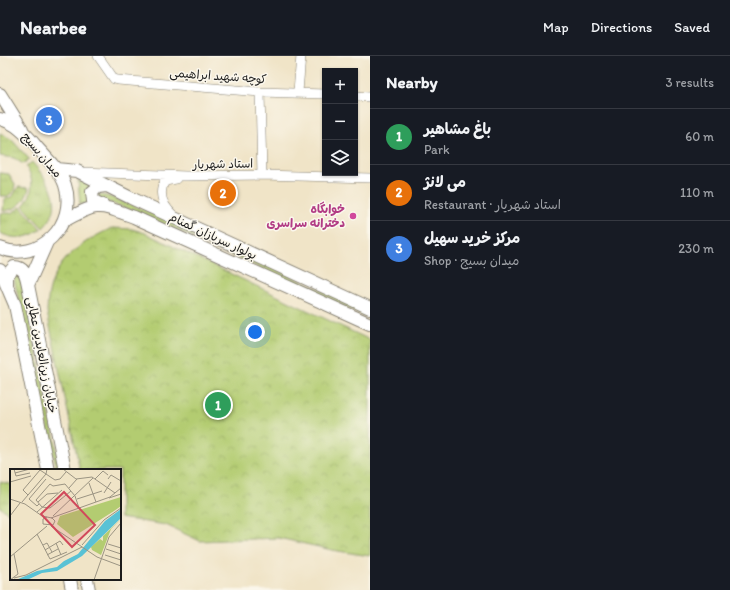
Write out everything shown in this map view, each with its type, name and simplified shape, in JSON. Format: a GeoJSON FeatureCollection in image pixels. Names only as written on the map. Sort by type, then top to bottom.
{"type":"FeatureCollection","features":[{"type":"Feature","properties":{"kind":"main road"},"geometry":{"type":"LineString","coordinates":[[0,94],[26,135]]}},
{"type":"Feature","properties":{"kind":"main road","name":"میدان بسیج"},"geometry":{"type":"LineString","coordinates":[[0,119],[12,124],[26,135],[56,169],[65,185],[67,194],[67,212],[64,221],[60,229],[47,242],[39,247],[21,252],[0,248]]}},
{"type":"Feature","properties":{"kind":"main road","name":"بولوار سربازان گمنام"},"geometry":{"type":"LineString","coordinates":[[56,169],[77,171],[106,186],[370,308]]}},
{"type":"Feature","properties":{"kind":"main road"},"geometry":{"type":"LineString","coordinates":[[103,205],[94,201],[92,192],[98,187],[106,186]]}},
{"type":"Feature","properties":{"kind":"main road"},"geometry":{"type":"LineString","coordinates":[[64,221],[86,209],[103,205]]}},
{"type":"Feature","properties":{"kind":"main road","name":"بولوار سربازان گمنام"},"geometry":{"type":"LineString","coordinates":[[103,205],[134,217],[370,324]]}},
{"type":"Feature","properties":{"kind":"main road","name":"خیابان زین‌العابدین عطایی"},"geometry":{"type":"LineString","coordinates":[[47,242],[28,285],[65,469]]}},
{"type":"Feature","properties":{"kind":"main road"},"geometry":{"type":"LineString","coordinates":[[7,285],[7,275],[14,267],[24,270],[28,285]]}},
{"type":"Feature","properties":{"kind":"main road","name":"خیابان زین‌العابدین عطایی"},"geometry":{"type":"LineString","coordinates":[[0,270],[15,305],[48,469]]}},
{"type":"Feature","properties":{"kind":"main road"},"geometry":{"type":"LineString","coordinates":[[70,580],[72,590]]}},
{"type":"Feature","properties":{"kind":"main road"},"geometry":{"type":"LineString","coordinates":[[87,580],[89,590]]}},
{"type":"Feature","properties":{"kind":"street","name":"کوچه شهید ابراهیمی"},"geometry":{"type":"LineString","coordinates":[[98,56],[114,79],[118,80],[260,92],[322,94]]}},
{"type":"Feature","properties":{"kind":"street"},"geometry":{"type":"LineString","coordinates":[[298,92],[301,56]]}},
{"type":"Feature","properties":{"kind":"street"},"geometry":{"type":"LineString","coordinates":[[260,92],[262,175]]}},
{"type":"Feature","properties":{"kind":"street"},"geometry":{"type":"LineString","coordinates":[[358,96],[370,97]]}},
{"type":"Feature","properties":{"kind":"street","name":"استاد شهریار"},"geometry":{"type":"LineString","coordinates":[[77,171],[186,176],[262,175],[370,178]]}},
{"type":"Feature","properties":{"kind":"street"},"geometry":{"type":"LineString","coordinates":[[179,220],[167,208],[162,197],[162,189],[165,181],[186,176]]}},
{"type":"Feature","properties":{"kind":"green space"},"geometry":{"type":"Polygon","coordinates":[[[0,133],[11,139],[29,159],[23,164],[14,158],[0,156],[0,133]]]}},
{"type":"Feature","properties":{"kind":"green space"},"geometry":{"type":"Polygon","coordinates":[[[32,162],[49,185],[55,202],[54,210],[50,219],[43,228],[23,206],[31,192],[31,177],[26,167],[32,162]]]}},
{"type":"Feature","properties":{"kind":"green space"},"geometry":{"type":"Polygon","coordinates":[[[0,173],[9,174],[15,184],[14,191],[8,196],[0,196],[0,173]]]}},
{"type":"Feature","properties":{"kind":"green space"},"geometry":{"type":"Polygon","coordinates":[[[78,180],[92,185],[91,203],[80,204],[78,180]]]}},
{"type":"Feature","properties":{"kind":"green space"},"geometry":{"type":"Polygon","coordinates":[[[18,187],[29,188],[26,197],[16,207],[3,211],[4,200],[13,196],[18,187]]]}},
{"type":"Feature","properties":{"kind":"green space"},"geometry":{"type":"Polygon","coordinates":[[[97,194],[135,206],[370,312],[370,318],[135,211],[99,199],[97,194]]]}},
{"type":"Feature","properties":{"kind":"green space"},"geometry":{"type":"Polygon","coordinates":[[[21,207],[41,229],[26,237],[10,237],[0,233],[0,213],[11,213],[21,207]]]}},
{"type":"Feature","properties":{"kind":"green space"},"geometry":{"type":"Polygon","coordinates":[[[112,228],[132,229],[145,233],[370,340],[370,556],[332,550],[279,538],[200,541],[166,525],[121,518],[121,469],[80,469],[47,312],[48,296],[52,282],[58,270],[75,250],[112,228]]]}},
{"type":"Feature","properties":{"kind":"green space"},"geometry":{"type":"Polygon","coordinates":[[[20,273],[61,469],[57,469],[13,274],[20,273]]]}},
{"type":"Feature","properties":{"kind":"green space"},"geometry":{"type":"Polygon","coordinates":[[[0,482],[10,484],[10,514],[0,507],[0,482]]]}},
{"type":"Feature","properties":{"kind":"place","name":"مرکز خرید سهیل"},"geometry":{"type":"Point","coordinates":[49,120]}},
{"type":"Feature","properties":{"kind":"place","name":"می لانژ"},"geometry":{"type":"Point","coordinates":[223,193]}},
{"type":"Feature","properties":{"kind":"place","name":"خوابگاه دخترانه سراسری"},"geometry":{"type":"Point","coordinates":[353,216]}},
{"type":"Feature","properties":{"kind":"place","name":"باغ مشاهیر"},"geometry":{"type":"Point","coordinates":[218,405]}}]}
